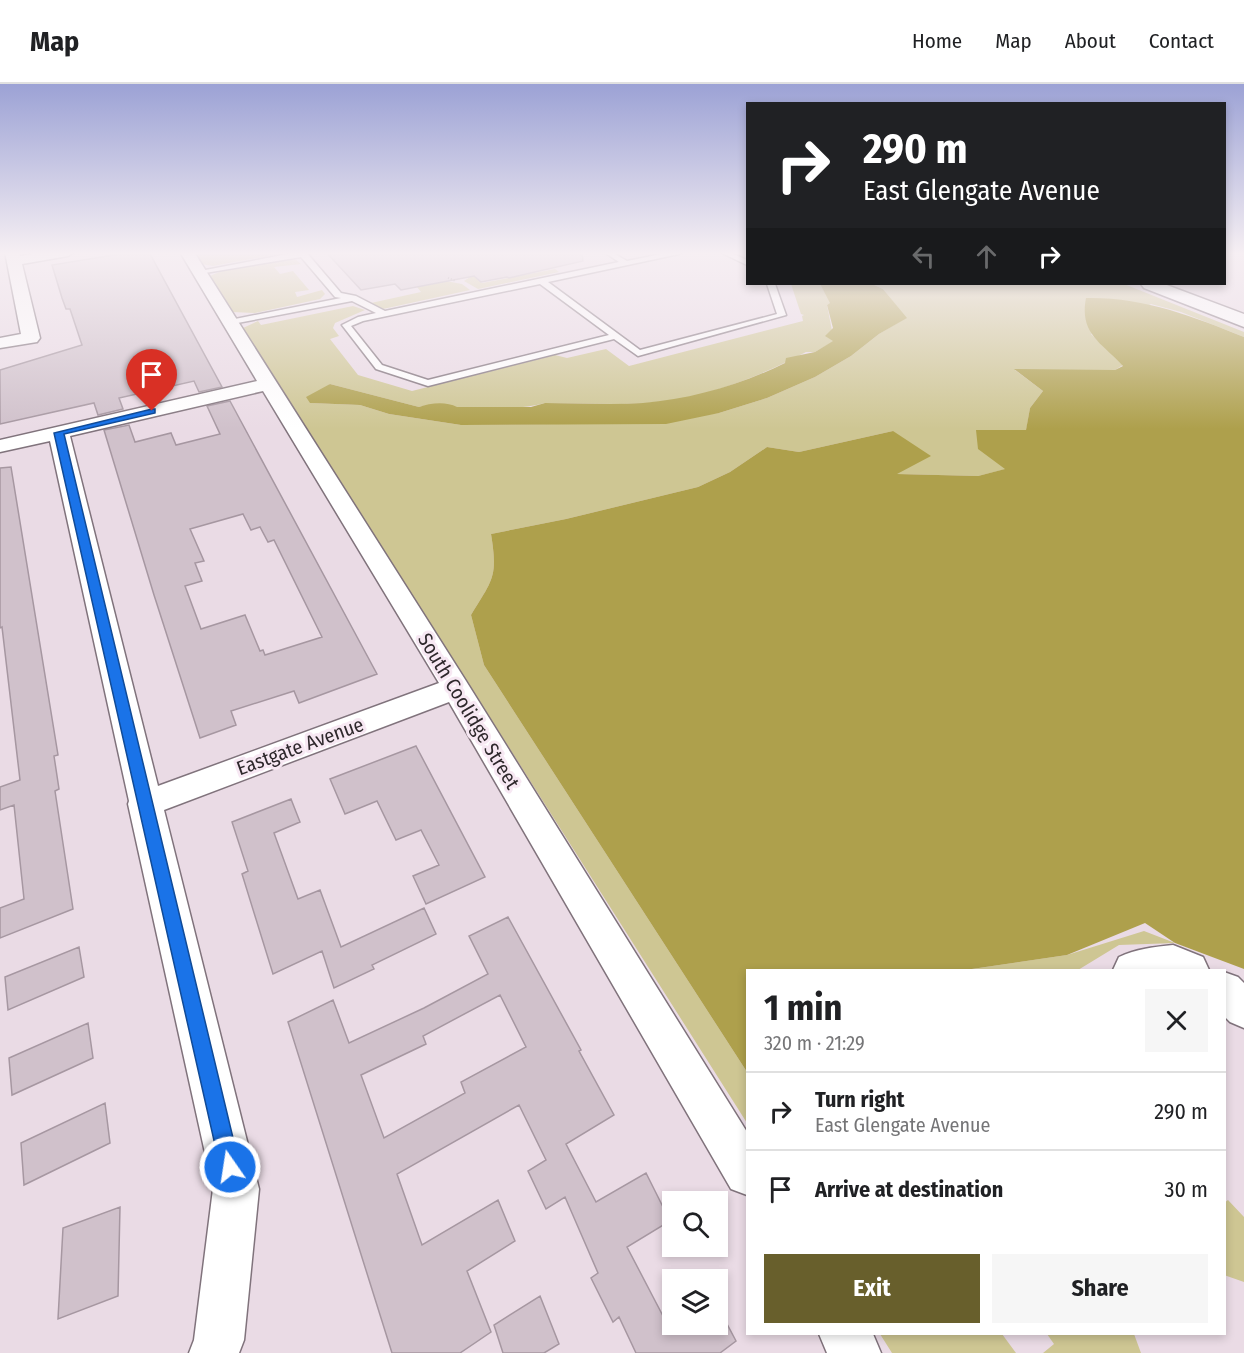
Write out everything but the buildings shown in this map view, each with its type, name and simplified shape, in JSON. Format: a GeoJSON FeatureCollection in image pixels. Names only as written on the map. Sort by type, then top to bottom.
{"type":"FeatureCollection","features":[{"type":"Feature","properties":{"kind":"main road"},"geometry":{"type":"LineString","coordinates":[[1219,311],[1244,321]]}},
{"type":"Feature","properties":{"kind":"street"},"geometry":{"type":"LineString","coordinates":[[0,343],[30,338],[24,311]]}},
{"type":"Feature","properties":{"kind":"street","name":"South Coolidge Street"},"geometry":{"type":"LineString","coordinates":[[223,311],[456,688],[746,1171]]}},
{"type":"Feature","properties":{"kind":"street"},"geometry":{"type":"LineString","coordinates":[[0,446],[268,384]]}},
{"type":"Feature","properties":{"kind":"street"},"geometry":{"type":"LineString","coordinates":[[59,433],[236,1190],[219,1341],[214,1353]]}},
{"type":"Feature","properties":{"kind":"street","name":"Eastgate Avenue"},"geometry":{"type":"LineString","coordinates":[[144,804],[456,688]]}},
{"type":"Feature","properties":{"kind":"street"},"geometry":{"type":"LineString","coordinates":[[1134,969],[1173,962],[1188,969]]}},
{"type":"Feature","properties":{"kind":"street"},"geometry":{"type":"LineString","coordinates":[[1226,992],[1244,1009]]}},
{"type":"Feature","properties":{"kind":"street"},"geometry":{"type":"LineString","coordinates":[[845,1335],[856,1353]]}},
{"type":"Feature","properties":{"kind":"lane"},"geometry":{"type":"LineString","coordinates":[[230,323],[288,311]]}},
{"type":"Feature","properties":{"kind":"lane"},"geometry":{"type":"LineString","coordinates":[[378,311],[383,314]]}},
{"type":"Feature","properties":{"kind":"lane"},"geometry":{"type":"LineString","coordinates":[[396,311],[351,321],[346,325],[378,367],[428,383],[616,336]]}},
{"type":"Feature","properties":{"kind":"lane"},"geometry":{"type":"LineString","coordinates":[[583,311],[638,353],[782,315],[781,311]]}},
{"type":"Feature","properties":{"kind":"shaded area"},"geometry":{"type":"Polygon","coordinates":[[[232,311],[263,311],[255,313],[232,311]]]}},
{"type":"Feature","properties":{"kind":"shaded area"},"geometry":{"type":"Polygon","coordinates":[[[328,311],[362,311],[335,323],[333,328],[339,336],[330,339],[358,375],[412,391],[555,355],[567,358],[606,349],[629,366],[803,321],[802,316],[804,315],[800,311],[828,311],[834,341],[815,352],[806,352],[745,380],[680,399],[630,404],[545,403],[501,408],[433,405],[419,407],[330,384],[310,403],[360,405],[389,414],[461,425],[559,424],[719,413],[767,398],[815,377],[851,356],[879,334],[906,318],[901,311],[1137,311],[1091,334],[1123,365],[1115,370],[1015,370],[1043,391],[1030,408],[1026,431],[977,430],[1006,469],[978,476],[896,474],[893,431],[799,452],[767,447],[730,472],[698,487],[566,519],[491,534],[494,569],[489,585],[471,615],[484,665],[746,1070],[746,1121],[243,328],[258,321],[261,325],[328,311]]]}},
{"type":"Feature","properties":{"kind":"shaded area"},"geometry":{"type":"Polygon","coordinates":[[[829,311],[901,311],[907,318],[815,377],[767,398],[719,413],[666,424],[461,425],[389,414],[360,405],[310,403],[306,397],[330,384],[419,407],[438,403],[457,407],[531,407],[545,403],[631,404],[661,401],[716,390],[785,363],[786,358],[815,352],[833,341],[825,336],[833,328],[829,311]]]}},
{"type":"Feature","properties":{"kind":"shaded area"},"geometry":{"type":"Polygon","coordinates":[[[1085,311],[1174,311],[1244,337],[1244,969],[1175,943],[1145,923],[1067,955],[972,969],[746,969],[746,1070],[484,665],[471,615],[489,585],[494,569],[491,534],[566,519],[698,487],[730,472],[767,447],[799,452],[893,431],[931,456],[897,474],[978,476],[1005,469],[978,449],[976,430],[1026,430],[1030,408],[1043,391],[1014,369],[1115,370],[1123,366],[1094,337],[1086,321],[1085,311]]]}},
{"type":"Feature","properties":{"kind":"shaded area"},"geometry":{"type":"Polygon","coordinates":[[[1178,311],[1192,311],[1244,332],[1244,337],[1178,311]]]}},
{"type":"Feature","properties":{"kind":"shaded area"},"geometry":{"type":"Polygon","coordinates":[[[1144,931],[1175,943],[1119,945],[1080,969],[972,969],[1067,955],[1144,931]]]}},
{"type":"Feature","properties":{"kind":"shaded area"},"geometry":{"type":"Polygon","coordinates":[[[1228,1200],[1244,1217],[1244,1282],[1226,1276],[1226,1202],[1228,1200]]]}},
{"type":"Feature","properties":{"kind":"shaded area"},"geometry":{"type":"Polygon","coordinates":[[[881,1335],[1003,1335],[1016,1353],[892,1353],[881,1335]]]}},
{"type":"Feature","properties":{"kind":"shaded area"},"geometry":{"type":"Polygon","coordinates":[[[1048,1335],[1134,1335],[1141,1353],[1043,1353],[1054,1344],[1048,1335]]]}},
{"type":"Feature","properties":{"kind":"route"},"geometry":{"type":"LineString","coordinates":[[152,411],[59,433],[230,1167]]}}]}
